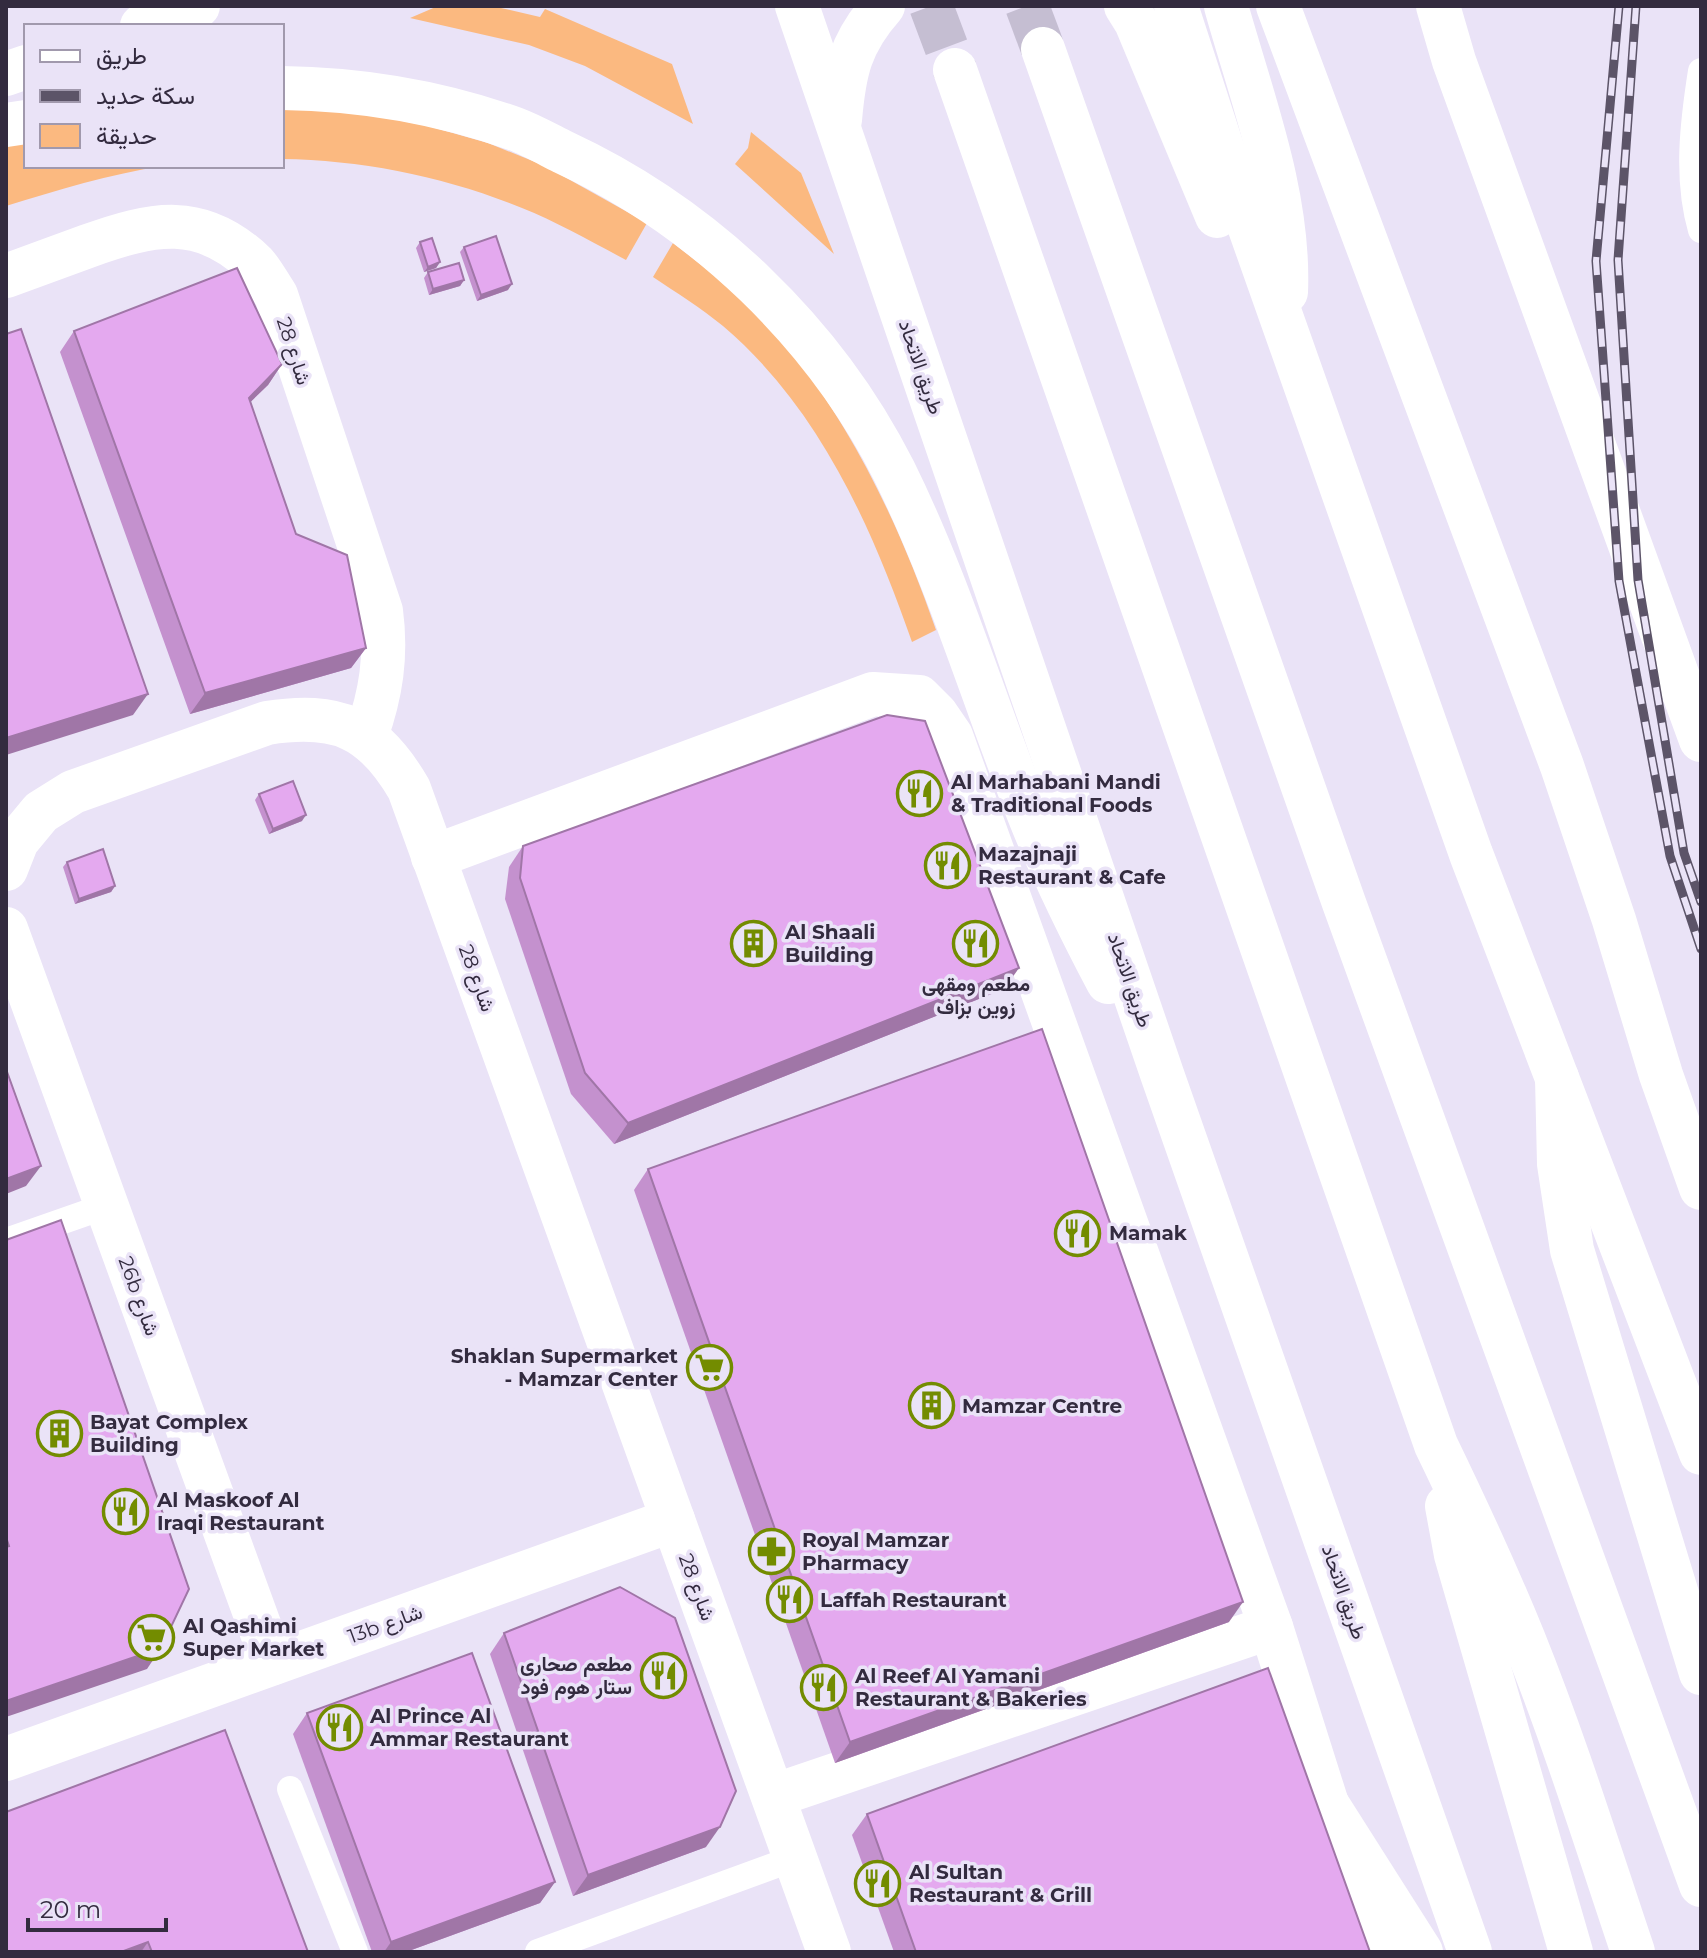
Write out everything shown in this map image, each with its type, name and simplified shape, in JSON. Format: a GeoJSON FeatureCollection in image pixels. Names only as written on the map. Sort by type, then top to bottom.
{"type":"FeatureCollection","features":[{"type":"Feature","properties":{"kind":"main road"},"geometry":{"type":"LineString","coordinates":[[148,24],[198,6]]}},
{"type":"Feature","properties":{"kind":"main road","name":"طريق الاتحاد"},"geometry":{"type":"LineString","coordinates":[[797,6],[1162,1074],[1470,1952]]}},
{"type":"Feature","properties":{"kind":"main road"},"geometry":{"type":"LineString","coordinates":[[840,131],[844,77],[864,27],[883,6]]}},
{"type":"Feature","properties":{"kind":"main road"},"geometry":{"type":"LineString","coordinates":[[1176,6],[1229,169],[1471,854],[1701,1453]]}},
{"type":"Feature","properties":{"kind":"main road"},"geometry":{"type":"LineString","coordinates":[[1226,6],[1282,214],[1287,270],[1285,327]]}},
{"type":"Feature","properties":{"kind":"main road"},"geometry":{"type":"LineString","coordinates":[[1278,6],[1562,766],[1614,920],[1661,1075],[1701,1188]]}},
{"type":"Feature","properties":{"kind":"main road"},"geometry":{"type":"LineString","coordinates":[[1438,6],[1454,61],[1701,740]]}},
{"type":"Feature","properties":{"kind":"main road"},"geometry":{"type":"LineString","coordinates":[[1128,11],[1210,203],[1243,268],[1285,327]]}},
{"type":"Feature","properties":{"kind":"main road"},"geometry":{"type":"LineString","coordinates":[[1043,49],[1349,918],[1701,1885]]}},
{"type":"Feature","properties":{"kind":"main road"},"geometry":{"type":"LineString","coordinates":[[955,70],[1436,1445],[1524,1642],[1633,1952]]}},
{"type":"Feature","properties":{"kind":"main road"},"geometry":{"type":"LineString","coordinates":[[284,88],[338,89],[428,103],[516,130],[599,169],[672,215],[772,299],[839,381],[893,469],[937,566],[1033,825],[1114,994],[1162,1074]]}},
{"type":"Feature","properties":{"kind":"main road","name":"شارع 28"},"geometry":{"type":"LineString","coordinates":[[6,276],[132,231],[166,225],[200,230],[231,244],[257,267],[276,295],[381,611],[384,636],[381,688],[366,736],[391,759],[409,789],[829,1952]]}},
{"type":"Feature","properties":{"kind":"main road"},"geometry":{"type":"LineString","coordinates":[[433,857],[873,694],[919,697],[936,714],[951,736],[1271,1627],[1327,1804],[1382,1952]]}},
{"type":"Feature","properties":{"kind":"main road"},"geometry":{"type":"LineString","coordinates":[[6,869],[17,841],[41,812],[73,792],[267,723],[301,718],[335,722],[366,736]]}},
{"type":"Feature","properties":{"kind":"main road","name":"26b شارع"},"geometry":{"type":"LineString","coordinates":[[6,929],[273,1663]]}},
{"type":"Feature","properties":{"kind":"main road"},"geometry":{"type":"LineString","coordinates":[[1557,1078],[1559,1164],[1572,1250],[1701,1673]]}},
{"type":"Feature","properties":{"kind":"main road"},"geometry":{"type":"LineString","coordinates":[[1436,1445],[1456,1555],[1571,1952]]}},
{"type":"Feature","properties":{"kind":"main road","name":"13b شارع"},"geometry":{"type":"LineString","coordinates":[[6,1759],[673,1520]]}},
{"type":"Feature","properties":{"kind":"main road"},"geometry":{"type":"LineString","coordinates":[[773,1796],[1271,1627]]}},
{"type":"Feature","properties":{"kind":"main road"},"geometry":{"type":"LineString","coordinates":[[1327,1804],[1421,1952]]}},
{"type":"Feature","properties":{"kind":"lane"},"geometry":{"type":"LineString","coordinates":[[1701,71],[1692,179],[1701,230]]}},
{"type":"Feature","properties":{"kind":"lane"},"geometry":{"type":"LineString","coordinates":[[6,1241],[106,1206]]}},
{"type":"Feature","properties":{"kind":"lane"},"geometry":{"type":"LineString","coordinates":[[290,1789],[355,1952]]}},
{"type":"Feature","properties":{"kind":"lane"},"geometry":{"type":"LineString","coordinates":[[538,1952],[795,1858]]}},
{"type":"Feature","properties":{"kind":"green space"},"geometry":{"type":"Polygon","coordinates":[[[438,6],[501,8],[540,17],[545,9],[672,64],[693,124],[585,66],[529,45],[410,18],[438,6]]]}},
{"type":"Feature","properties":{"kind":"green space"},"geometry":{"type":"Polygon","coordinates":[[[284,108],[367,114],[428,126],[488,143],[545,166],[647,223],[626,260],[535,214],[464,187],[404,172],[284,159],[284,108]]]}},
{"type":"Feature","properties":{"kind":"green space"},"geometry":{"type":"Polygon","coordinates":[[[751,132],[801,173],[834,254],[735,164],[748,148],[751,132]]]}},
{"type":"Feature","properties":{"kind":"green space"},"geometry":{"type":"Polygon","coordinates":[[[24,141],[24,168],[151,168],[64,188],[6,206],[6,146],[24,141]]]}},
{"type":"Feature","properties":{"kind":"green space"},"geometry":{"type":"Polygon","coordinates":[[[673,243],[764,320],[814,381],[875,484],[908,555],[936,630],[912,642],[859,512],[814,431],[787,394],[757,358],[723,326],[653,277],[673,243]]]}},
{"type":"Feature","properties":{"kind":"building"},"geometry":{"type":"Polygon","coordinates":[[[496,236],[512,284],[481,295],[464,247],[496,236]]]}},
{"type":"Feature","properties":{"kind":"building"},"geometry":{"type":"Polygon","coordinates":[[[432,238],[440,262],[428,267],[420,242],[432,238]]]}},
{"type":"Feature","properties":{"kind":"building"},"geometry":{"type":"Polygon","coordinates":[[[459,263],[464,280],[433,289],[428,272],[459,263]]]}},
{"type":"Feature","properties":{"kind":"building"},"geometry":{"type":"Polygon","coordinates":[[[237,268],[282,364],[249,398],[296,534],[347,555],[366,648],[205,693],[74,331],[237,268]]]}},
{"type":"Feature","properties":{"kind":"building"},"geometry":{"type":"Polygon","coordinates":[[[21,329],[148,694],[6,738],[6,334],[21,329]]]}},
{"type":"Feature","properties":{"kind":"building","name":"Al Shaali Building"},"geometry":{"type":"Polygon","coordinates":[[[887,715],[925,721],[1019,968],[628,1123],[585,1073],[520,878],[523,846],[887,715]]]}},
{"type":"Feature","properties":{"kind":"building"},"geometry":{"type":"Polygon","coordinates":[[[293,781],[306,815],[273,829],[259,794],[293,781]]]}},
{"type":"Feature","properties":{"kind":"building"},"geometry":{"type":"Polygon","coordinates":[[[103,849],[115,886],[79,899],[67,862],[103,849]]]}},
{"type":"Feature","properties":{"kind":"building","name":"Mamzar Centre"},"geometry":{"type":"Polygon","coordinates":[[[1042,1029],[1243,1602],[850,1742],[648,1169],[1042,1029]]]}},
{"type":"Feature","properties":{"kind":"building"},"geometry":{"type":"Polygon","coordinates":[[[6,1069],[41,1166],[6,1179],[6,1069]]]}},
{"type":"Feature","properties":{"kind":"building","name":"Bayat Complex Building"},"geometry":{"type":"Polygon","coordinates":[[[61,1220],[189,1589],[161,1648],[6,1701],[6,1547],[9,1546],[6,1537],[6,1240],[61,1220]]]}},
{"type":"Feature","properties":{"kind":"building"},"geometry":{"type":"Polygon","coordinates":[[[620,1587],[675,1618],[736,1791],[720,1827],[588,1875],[504,1633],[620,1587]]]}},
{"type":"Feature","properties":{"kind":"building"},"geometry":{"type":"Polygon","coordinates":[[[472,1653],[555,1882],[391,1942],[307,1713],[472,1653]]]}},
{"type":"Feature","properties":{"kind":"building"},"geometry":{"type":"Polygon","coordinates":[[[1268,1668],[1370,1952],[916,1952],[867,1814],[1268,1668]]]}},
{"type":"Feature","properties":{"kind":"building"},"geometry":{"type":"Polygon","coordinates":[[[225,1730],[308,1952],[152,1952],[148,1942],[121,1952],[6,1952],[6,1812],[225,1730]]]}},
{"type":"Feature","properties":{"kind":"tunnel"},"geometry":{"type":"LineString","coordinates":[[931,6],[955,70]]}},
{"type":"Feature","properties":{"kind":"tunnel"},"geometry":{"type":"LineString","coordinates":[[1027,6],[1043,49]]}},
{"type":"Feature","properties":{"kind":"railway"},"geometry":{"type":"LineString","coordinates":[[1619,6],[1596,261],[1619,581],[1670,856],[1701,949]]}},
{"type":"Feature","properties":{"kind":"railway"},"geometry":{"type":"LineString","coordinates":[[1636,6],[1618,260],[1638,580],[1684,853],[1701,902]]}},
{"type":"Feature","properties":{"kind":"place","name":"Al Marhabani Mandi & Traditional Foods"},"geometry":{"type":"Point","coordinates":[920,793]}},
{"type":"Feature","properties":{"kind":"place","name":"Mazajnaji Restaurant & Cafe"},"geometry":{"type":"Point","coordinates":[947,866]}},
{"type":"Feature","properties":{"kind":"place","name":"Al Shaali Building"},"geometry":{"type":"Point","coordinates":[754,944]}},
{"type":"Feature","properties":{"kind":"place","name":"مطعم ومقهى زوين بزاف"},"geometry":{"type":"Point","coordinates":[976,944]}},
{"type":"Feature","properties":{"kind":"place","name":"Mamak"},"geometry":{"type":"Point","coordinates":[1078,1233]}},
{"type":"Feature","properties":{"kind":"place","name":"Shaklan Supermarket - Mamzar Center"},"geometry":{"type":"Point","coordinates":[709,1368]}},
{"type":"Feature","properties":{"kind":"place","name":"Mamzar Centre"},"geometry":{"type":"Point","coordinates":[931,1406]}},
{"type":"Feature","properties":{"kind":"place","name":"Bayat Complex Building"},"geometry":{"type":"Point","coordinates":[59,1433]}},
{"type":"Feature","properties":{"kind":"place","name":"Al Maskoof Al Iraqi Restaurant"},"geometry":{"type":"Point","coordinates":[126,1512]}},
{"type":"Feature","properties":{"kind":"place","name":"Royal Mamzar Pharmacy"},"geometry":{"type":"Point","coordinates":[771,1552]}},
{"type":"Feature","properties":{"kind":"place","name":"Laffah Restaurant"},"geometry":{"type":"Point","coordinates":[789,1600]}},
{"type":"Feature","properties":{"kind":"place","name":"Al Qashimi Super Market"},"geometry":{"type":"Point","coordinates":[152,1637]}},
{"type":"Feature","properties":{"kind":"place","name":"مطعم صحارى ستار هوم فود"},"geometry":{"type":"Point","coordinates":[663,1676]}},
{"type":"Feature","properties":{"kind":"place","name":"Al Reef Al Yamani Restaurant & Bakeries"},"geometry":{"type":"Point","coordinates":[824,1687]}},
{"type":"Feature","properties":{"kind":"place","name":"Al Prince Al Ammar Restaurant"},"geometry":{"type":"Point","coordinates":[339,1728]}},
{"type":"Feature","properties":{"kind":"place","name":"Al Sultan Restaurant & Grill"},"geometry":{"type":"Point","coordinates":[878,1884]}}]}
